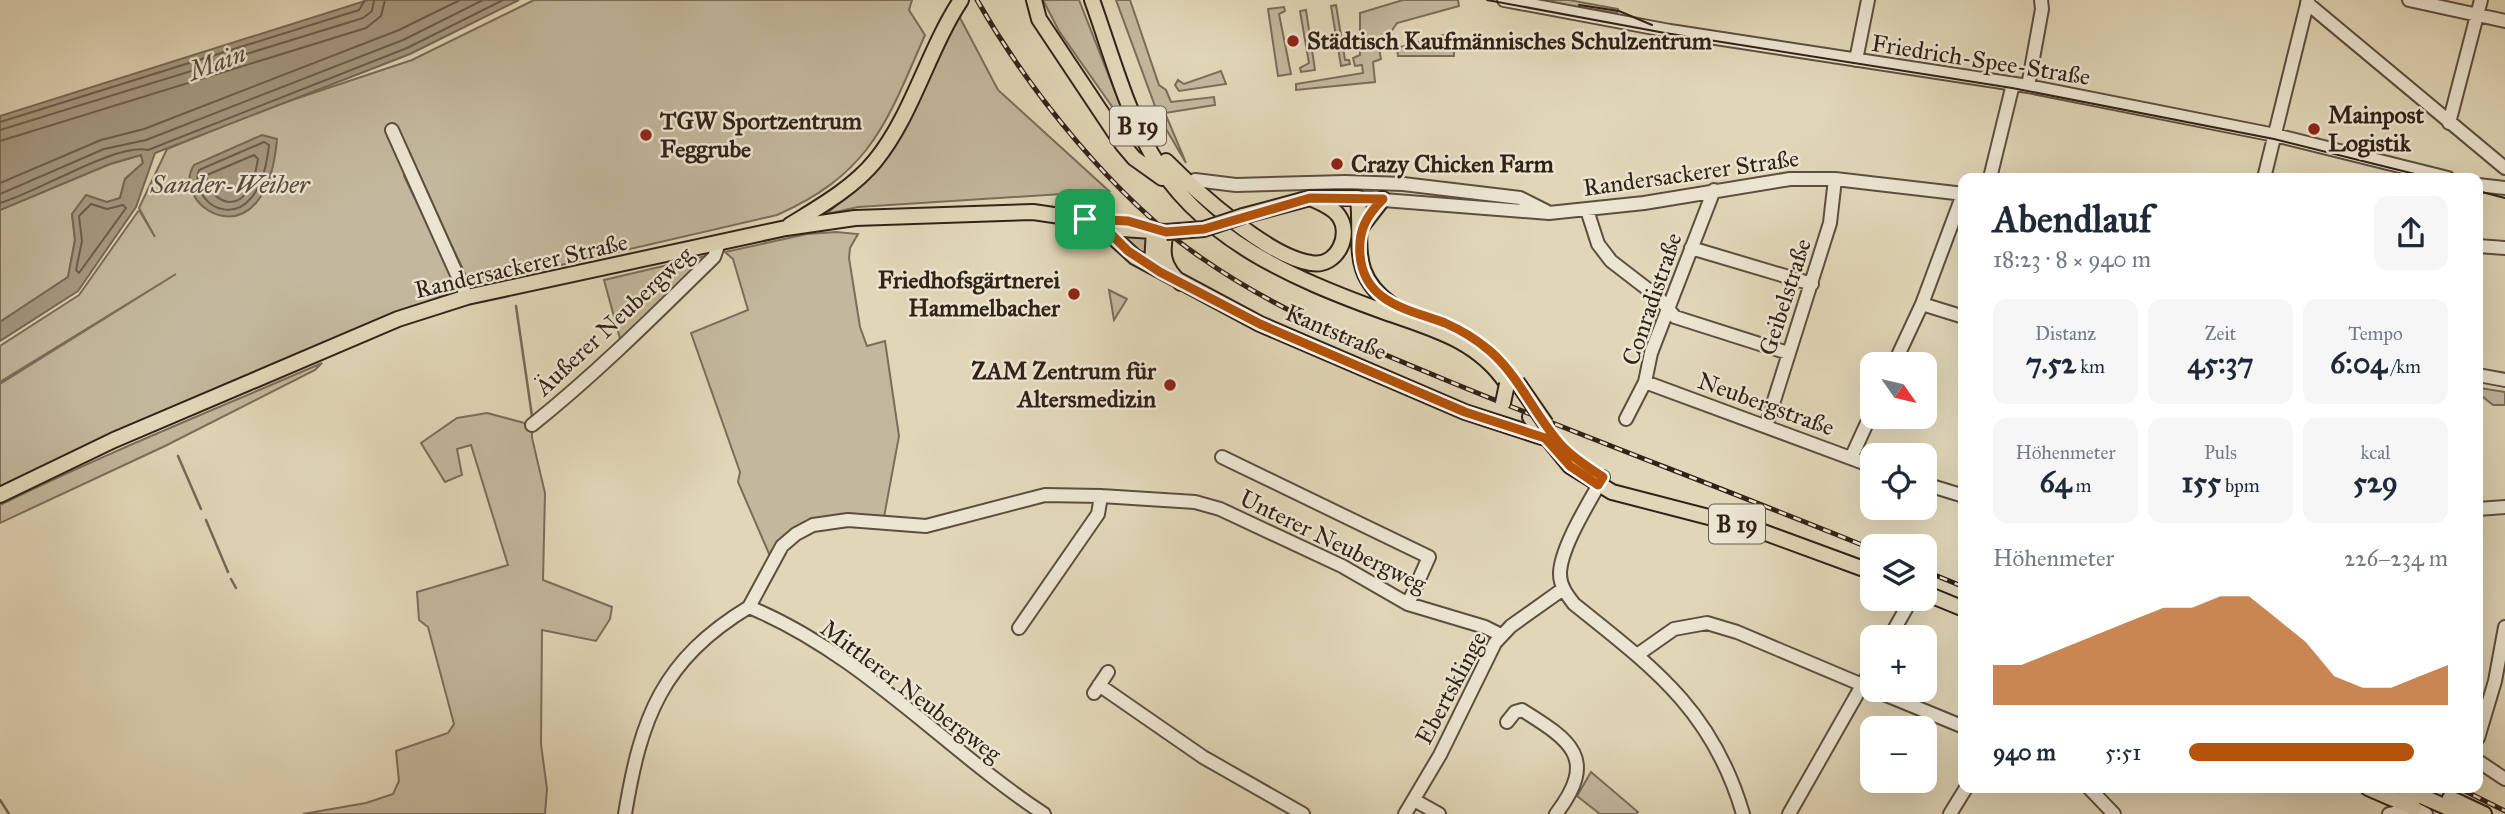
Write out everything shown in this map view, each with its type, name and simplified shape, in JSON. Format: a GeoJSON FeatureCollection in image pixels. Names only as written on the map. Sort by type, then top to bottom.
{"type":"FeatureCollection","features":[{"type":"Feature","properties":{"kind":"main road"},"geometry":{"type":"LineString","coordinates":[[1034,0],[1039,19],[1123,145],[1134,158],[1169,182]]}},
{"type":"Feature","properties":{"kind":"main road","name":"B 19"},"geometry":{"type":"LineString","coordinates":[[1091,0],[1166,161],[1198,200],[1241,236],[1313,275],[1470,335],[1505,366],[1510,382],[1530,417],[1601,481],[1625,496],[1755,529],[1860,568]]}},
{"type":"Feature","properties":{"kind":"main road","name":"B 19"},"geometry":{"type":"LineString","coordinates":[[1101,0],[1149,150],[1169,182],[1191,207],[1230,239],[1263,260],[1332,292],[1441,331],[1482,355],[1510,382],[1546,431]]}},
{"type":"Feature","properties":{"kind":"main road"},"geometry":{"type":"LineString","coordinates":[[786,228],[828,201],[874,162],[894,134],[937,39],[960,2]]}},
{"type":"Feature","properties":{"kind":"main road"},"geometry":{"type":"LineString","coordinates":[[1166,161],[1191,179],[1209,201],[1260,238],[1299,259],[1323,263],[1331,259],[1343,242],[1343,223],[1333,210],[1310,198]]}},
{"type":"Feature","properties":{"kind":"main road","name":"Randersackerer Straße"},"geometry":{"type":"LineString","coordinates":[[0,495],[114,440],[363,334],[467,297],[786,228],[855,218],[1033,212],[1123,229],[1160,231],[1204,229],[1258,211],[1310,198],[1359,198]]}},
{"type":"Feature","properties":{"kind":"main road"},"geometry":{"type":"LineString","coordinates":[[1359,198],[1362,226],[1359,245],[1363,272],[1374,292],[1392,305]]}},
{"type":"Feature","properties":{"kind":"main road"},"geometry":{"type":"LineString","coordinates":[[1362,226],[1383,199]]}},
{"type":"Feature","properties":{"kind":"main road","name":"Kantstraße"},"geometry":{"type":"LineString","coordinates":[[1090,221],[1107,230],[1135,257],[1153,264],[1181,283],[1260,324],[1476,415],[1546,431]]}},
{"type":"Feature","properties":{"kind":"main road"},"geometry":{"type":"LineString","coordinates":[[1153,264],[1160,231]]}},
{"type":"Feature","properties":{"kind":"main road"},"geometry":{"type":"LineString","coordinates":[[1160,231],[1167,268],[1181,283]]}},
{"type":"Feature","properties":{"kind":"main road"},"geometry":{"type":"LineString","coordinates":[[1476,415],[1489,413],[1503,404],[1510,382]]}},
{"type":"Feature","properties":{"kind":"main road","name":"B 19"},"geometry":{"type":"LineString","coordinates":[[1601,481],[1758,520],[1860,558]]}},
{"type":"Feature","properties":{"kind":"main road"},"geometry":{"type":"LineString","coordinates":[[1937,588],[1958,597]]}},
{"type":"Feature","properties":{"kind":"main road"},"geometry":{"type":"LineString","coordinates":[[1937,598],[1958,607]]}},
{"type":"Feature","properties":{"kind":"main road"},"geometry":{"type":"LineString","coordinates":[[2379,793],[2420,811]]}},
{"type":"Feature","properties":{"kind":"main road"},"geometry":{"type":"LineString","coordinates":[[2414,793],[2462,814]]}},
{"type":"Feature","properties":{"kind":"main road"},"geometry":{"type":"LineString","coordinates":[[2437,793],[2484,814]]}},
{"type":"Feature","properties":{"kind":"street","name":"Friedrich-Spee-Straße"},"geometry":{"type":"LineString","coordinates":[[1504,0],[1757,45],[2028,86],[2275,135],[2428,173]]}},
{"type":"Feature","properties":{"kind":"street"},"geometry":{"type":"LineString","coordinates":[[1856,60],[1868,0]]}},
{"type":"Feature","properties":{"kind":"street"},"geometry":{"type":"LineString","coordinates":[[2028,86],[2042,9],[2041,0]]}},
{"type":"Feature","properties":{"kind":"street"},"geometry":{"type":"LineString","coordinates":[[2409,0],[2505,21]]}},
{"type":"Feature","properties":{"kind":"street"},"geometry":{"type":"LineString","coordinates":[[2449,123],[2481,0]]}},
{"type":"Feature","properties":{"kind":"street"},"geometry":{"type":"LineString","coordinates":[[2265,173],[2307,2],[2505,169]]}},
{"type":"Feature","properties":{"kind":"street"},"geometry":{"type":"LineString","coordinates":[[1991,173],[2013,84]]}},
{"type":"Feature","properties":{"kind":"street"},"geometry":{"type":"LineString","coordinates":[[392,131],[467,297]]}},
{"type":"Feature","properties":{"kind":"street"},"geometry":{"type":"LineString","coordinates":[[1191,179],[1236,185],[1345,181],[1403,184],[1520,198],[1549,213]]}},
{"type":"Feature","properties":{"kind":"street","name":"Randersackerer Straße"},"geometry":{"type":"LineString","coordinates":[[1359,198],[1549,213],[1587,210],[1790,179],[1835,179],[1958,193]]}},
{"type":"Feature","properties":{"kind":"street","name":"Geibelstraße"},"geometry":{"type":"LineString","coordinates":[[1766,426],[1830,223],[1835,179]]}},
{"type":"Feature","properties":{"kind":"street"},"geometry":{"type":"LineString","coordinates":[[2483,186],[2505,188]]}},
{"type":"Feature","properties":{"kind":"street","name":"Conradistraße"},"geometry":{"type":"LineString","coordinates":[[1626,419],[1645,382],[1645,369],[1667,307],[1714,190]]}},
{"type":"Feature","properties":{"kind":"street"},"geometry":{"type":"LineString","coordinates":[[1900,352],[1922,304],[1958,207]]}},
{"type":"Feature","properties":{"kind":"street"},"geometry":{"type":"LineString","coordinates":[[1587,210],[1598,244],[1611,261],[1667,307],[1675,317],[1788,353]]}},
{"type":"Feature","properties":{"kind":"street","name":"Äußerer Neubergweg"},"geometry":{"type":"LineString","coordinates":[[532,425],[589,379],[644,328],[714,257],[719,243]]}},
{"type":"Feature","properties":{"kind":"street"},"geometry":{"type":"LineString","coordinates":[[2483,246],[2505,248]]}},
{"type":"Feature","properties":{"kind":"street"},"geometry":{"type":"LineString","coordinates":[[1690,248],[1812,284]]}},
{"type":"Feature","properties":{"kind":"street"},"geometry":{"type":"LineString","coordinates":[[1922,304],[1958,315]]}},
{"type":"Feature","properties":{"kind":"street"},"geometry":{"type":"LineString","coordinates":[[2483,376],[2505,380]]}},
{"type":"Feature","properties":{"kind":"street","name":"Neubergstraße"},"geometry":{"type":"LineString","coordinates":[[1645,382],[1860,461]]}},
{"type":"Feature","properties":{"kind":"street"},"geometry":{"type":"LineString","coordinates":[[1851,458],[1864,429]]}},
{"type":"Feature","properties":{"kind":"street"},"geometry":{"type":"LineString","coordinates":[[1222,457],[1429,557],[1408,604]]}},
{"type":"Feature","properties":{"kind":"street"},"geometry":{"type":"LineString","coordinates":[[1601,481],[1563,560],[1560,577],[1563,589],[1574,604],[1669,683],[1712,738],[1730,772],[1743,814]]}},
{"type":"Feature","properties":{"kind":"street"},"geometry":{"type":"LineString","coordinates":[[1937,488],[1958,494]]}},
{"type":"Feature","properties":{"kind":"street","name":"Unterer Neubergweg"},"geometry":{"type":"LineString","coordinates":[[749,607],[782,546],[813,525],[848,520],[926,526],[1045,495],[1101,496],[1195,502],[1220,509],[1342,566],[1408,604],[1485,626],[1501,635]]}},
{"type":"Feature","properties":{"kind":"street"},"geometry":{"type":"LineString","coordinates":[[1019,628],[1098,514],[1101,496]]}},
{"type":"Feature","properties":{"kind":"street"},"geometry":{"type":"LineString","coordinates":[[2483,509],[2505,507]]}},
{"type":"Feature","properties":{"kind":"street","name":"Ebertsklinge"},"geometry":{"type":"LineString","coordinates":[[1405,814],[1501,635],[1563,589]]}},
{"type":"Feature","properties":{"kind":"street"},"geometry":{"type":"LineString","coordinates":[[625,814],[647,719],[660,691],[694,650],[722,625],[749,607]]}},
{"type":"Feature","properties":{"kind":"street","name":"Mittlerer Neubergweg"},"geometry":{"type":"LineString","coordinates":[[749,607],[820,645],[865,676],[992,778],[1044,814]]}},
{"type":"Feature","properties":{"kind":"street"},"geometry":{"type":"LineString","coordinates":[[1637,655],[1674,629],[1707,623],[1737,632],[1860,684]]}},
{"type":"Feature","properties":{"kind":"street"},"geometry":{"type":"LineString","coordinates":[[2483,721],[2495,681],[2505,627]]}},
{"type":"Feature","properties":{"kind":"street"},"geometry":{"type":"LineString","coordinates":[[1108,673],[1097,690],[1203,758],[1303,814]]}},
{"type":"Feature","properties":{"kind":"street"},"geometry":{"type":"LineString","coordinates":[[1789,814],[1861,702]]}},
{"type":"Feature","properties":{"kind":"street"},"geometry":{"type":"LineString","coordinates":[[1904,702],[1958,725]]}},
{"type":"Feature","properties":{"kind":"street"},"geometry":{"type":"LineString","coordinates":[[1507,722],[1515,712],[1522,710],[1570,746],[1579,765],[1577,776],[1570,796],[1556,814]]}},
{"type":"Feature","properties":{"kind":"street"},"geometry":{"type":"LineString","coordinates":[[2483,764],[2505,779]]}},
{"type":"Feature","properties":{"kind":"street"},"geometry":{"type":"LineString","coordinates":[[1950,814],[1963,793]]}},
{"type":"Feature","properties":{"kind":"street"},"geometry":{"type":"LineString","coordinates":[[2094,793],[2114,814]]}},
{"type":"Feature","properties":{"kind":"street"},"geometry":{"type":"LineString","coordinates":[[1414,800],[1439,814]]}},
{"type":"Feature","properties":{"kind":"street"},"geometry":{"type":"LineString","coordinates":[[2389,814],[2420,811]]}},
{"type":"Feature","properties":{"kind":"shaded area"},"geometry":{"type":"Polygon","coordinates":[[[534,0],[912,0],[909,10],[925,35],[899,95],[872,143],[834,182],[809,199],[777,215],[470,286],[408,149],[403,157],[404,176],[457,287],[453,292],[224,385],[0,487],[0,384],[176,274],[0,382],[0,346],[79,295],[139,210],[155,237],[139,208],[167,149],[265,109],[412,60],[534,0]]]}},
{"type":"Feature","properties":{"kind":"shaded area"},"geometry":{"type":"Polygon","coordinates":[[[1043,0],[1079,0],[1132,135],[1059,31],[1043,0]]]}},
{"type":"Feature","properties":{"kind":"shaded area"},"geometry":{"type":"Polygon","coordinates":[[[1116,0],[1130,0],[1159,85],[1166,90],[1171,102],[1214,97],[1215,105],[1165,113],[1186,163],[1159,117],[1116,0]]]}},
{"type":"Feature","properties":{"kind":"shaded area"},"geometry":{"type":"Polygon","coordinates":[[[1403,0],[1458,0],[1459,6],[1397,23],[1388,36],[1377,38],[1381,59],[1373,62],[1375,82],[1296,90],[1296,84],[1363,73],[1362,65],[1355,66],[1353,58],[1360,55],[1360,13],[1403,0]]]}},
{"type":"Feature","properties":{"kind":"shaded area"},"geometry":{"type":"Polygon","coordinates":[[[1530,0],[1569,0],[1618,9],[1617,13],[1530,0]]]}},
{"type":"Feature","properties":{"kind":"shaded area"},"geometry":{"type":"Polygon","coordinates":[[[1336,5],[1345,60],[1349,60],[1350,64],[1341,66],[1331,6],[1336,5]]]}},
{"type":"Feature","properties":{"kind":"shaded area"},"geometry":{"type":"Polygon","coordinates":[[[1284,7],[1285,11],[1279,14],[1291,74],[1278,76],[1268,9],[1284,7]]]}},
{"type":"Feature","properties":{"kind":"shaded area"},"geometry":{"type":"Polygon","coordinates":[[[1306,10],[1315,70],[1301,72],[1300,68],[1309,63],[1300,11],[1306,10]]]}},
{"type":"Feature","properties":{"kind":"shaded area"},"geometry":{"type":"Polygon","coordinates":[[[958,14],[998,90],[1109,191],[858,207],[827,214],[879,166],[958,14]]]}},
{"type":"Feature","properties":{"kind":"shaded area"},"geometry":{"type":"Polygon","coordinates":[[[1454,32],[1454,56],[1398,56],[1397,48],[1454,32]]]}},
{"type":"Feature","properties":{"kind":"shaded area"},"geometry":{"type":"Polygon","coordinates":[[[1221,71],[1226,84],[1179,91],[1175,85],[1178,80],[1184,84],[1221,71]]]}},
{"type":"Feature","properties":{"kind":"shaded area"},"geometry":{"type":"Polygon","coordinates":[[[141,155],[143,163],[125,179],[120,198],[72,214],[75,240],[68,277],[0,322],[0,210],[110,164],[141,155]]]}},
{"type":"Feature","properties":{"kind":"shaded area"},"geometry":{"type":"Polygon","coordinates":[[[1119,230],[1148,235],[1148,256],[1126,245],[1119,230]]]}},
{"type":"Feature","properties":{"kind":"shaded area"},"geometry":{"type":"Polygon","coordinates":[[[807,234],[858,234],[850,248],[849,258],[860,327],[867,346],[885,341],[899,436],[884,517],[825,522],[770,556],[738,482],[740,472],[691,333],[748,310],[733,259],[725,252],[807,234]]]}},
{"type":"Feature","properties":{"kind":"shaded area"},"geometry":{"type":"Polygon","coordinates":[[[710,255],[621,342],[604,280],[710,255]]]}},
{"type":"Feature","properties":{"kind":"shaded area"},"geometry":{"type":"Polygon","coordinates":[[[1109,290],[1127,299],[1114,320],[1109,290]]]}},
{"type":"Feature","properties":{"kind":"shaded area"},"geometry":{"type":"Polygon","coordinates":[[[322,363],[315,370],[165,446],[0,523],[0,505],[322,363]]]}},
{"type":"Feature","properties":{"kind":"shaded area"},"geometry":{"type":"Polygon","coordinates":[[[2483,388],[2505,392],[2505,405],[2493,405],[2483,397],[2483,388]]]}},
{"type":"Feature","properties":{"kind":"shaded area"},"geometry":{"type":"Polygon","coordinates":[[[487,413],[532,425],[532,438],[545,493],[543,580],[612,607],[610,619],[596,641],[542,630],[541,744],[547,789],[545,814],[303,814],[366,803],[393,794],[399,781],[396,751],[448,733],[454,724],[428,627],[419,620],[417,592],[508,565],[471,445],[457,449],[462,475],[445,482],[421,443],[457,418],[487,413]]]}},
{"type":"Feature","properties":{"kind":"shaded area"},"geometry":{"type":"Polygon","coordinates":[[[1591,772],[1638,812],[1600,814],[1577,796],[1591,772]]]}},
{"type":"Feature","properties":{"kind":"water","name":"Main"},"geometry":{"type":"Polygon","coordinates":[[[368,0],[519,0],[410,54],[155,153],[136,207],[78,291],[0,341],[0,322],[68,277],[75,240],[72,214],[86,195],[107,202],[120,198],[125,179],[143,163],[141,155],[110,164],[0,210],[0,116],[368,0]]]}},
{"type":"Feature","properties":{"kind":"water","name":"Sander-Weiher"},"geometry":{"type":"Polygon","coordinates":[[[262,135],[277,139],[269,179],[256,203],[239,215],[222,216],[206,209],[194,196],[190,181],[194,165],[262,135]]]}},
{"type":"Feature","properties":{"kind":"waterway"},"geometry":{"type":"LineString","coordinates":[[445,233],[467,278],[507,275]]}},
{"type":"Feature","properties":{"kind":"waterway"},"geometry":{"type":"LineString","coordinates":[[516,306],[532,416]]}},
{"type":"Feature","properties":{"kind":"waterway"},"geometry":{"type":"LineString","coordinates":[[178,456],[201,509]]}},
{"type":"Feature","properties":{"kind":"waterway"},"geometry":{"type":"LineString","coordinates":[[206,520],[228,572]]}},
{"type":"Feature","properties":{"kind":"waterway"},"geometry":{"type":"LineString","coordinates":[[231,579],[236,588]]}},
{"type":"Feature","properties":{"kind":"waterway"},"geometry":{"type":"LineString","coordinates":[[0,800],[9,814]]}},
{"type":"Feature","properties":{"kind":"tram line"},"geometry":{"type":"LineString","coordinates":[[1487,0],[1665,33],[2012,88],[2274,139],[2411,173]]}},
{"type":"Feature","properties":{"kind":"tram line"},"geometry":{"type":"LineString","coordinates":[[1579,5],[1619,11],[1652,25]]}},
{"type":"Feature","properties":{"kind":"tram line"},"geometry":{"type":"LineString","coordinates":[[2483,192],[2505,198]]}},
{"type":"Feature","properties":{"kind":"railway"},"geometry":{"type":"LineString","coordinates":[[977,0],[1022,71],[1077,142],[1107,175],[1170,235],[1235,280],[1303,317],[1409,365],[1860,544]]}},
{"type":"Feature","properties":{"kind":"railway"},"geometry":{"type":"LineString","coordinates":[[1937,576],[1958,585]]}},
{"type":"Feature","properties":{"kind":"railway"},"geometry":{"type":"LineString","coordinates":[[2469,793],[2505,811]]}},
{"type":"Feature","properties":{"kind":"place","name":"Städtisch Kaufmännisches Schulzentrum"},"geometry":{"type":"Point","coordinates":[1293,41]}},
{"type":"Feature","properties":{"kind":"place","name":"Mainpost Logistik"},"geometry":{"type":"Point","coordinates":[2314,129]}},
{"type":"Feature","properties":{"kind":"place","name":"TGW Sportzentrum Feggrube"},"geometry":{"type":"Point","coordinates":[646,135]}},
{"type":"Feature","properties":{"kind":"place","name":"Crazy Chicken Farm"},"geometry":{"type":"Point","coordinates":[1337,164]}},
{"type":"Feature","properties":{"kind":"place","name":"Friedhofsgärtnerei Hammelbacher"},"geometry":{"type":"Point","coordinates":[1074,294]}},
{"type":"Feature","properties":{"kind":"place","name":"ZAM Zentrum für Altersmedizin"},"geometry":{"type":"Point","coordinates":[1170,385]}},
{"type":"Feature","properties":{"kind":"route"},"geometry":{"type":"LineString","coordinates":[[1310,198],[1383,199],[1371,211],[1362,226],[1359,245],[1363,272],[1374,292],[1392,305],[1470,335],[1490,351],[1505,366],[1563,447],[1574,458],[1603,477],[1598,485],[1582,475],[1558,455],[1545,438],[1465,412],[1260,324],[1168,277],[1153,264],[1135,257],[1107,230],[1085,219],[1128,221],[1166,232],[1204,229],[1292,201],[1310,198]]}}]}
